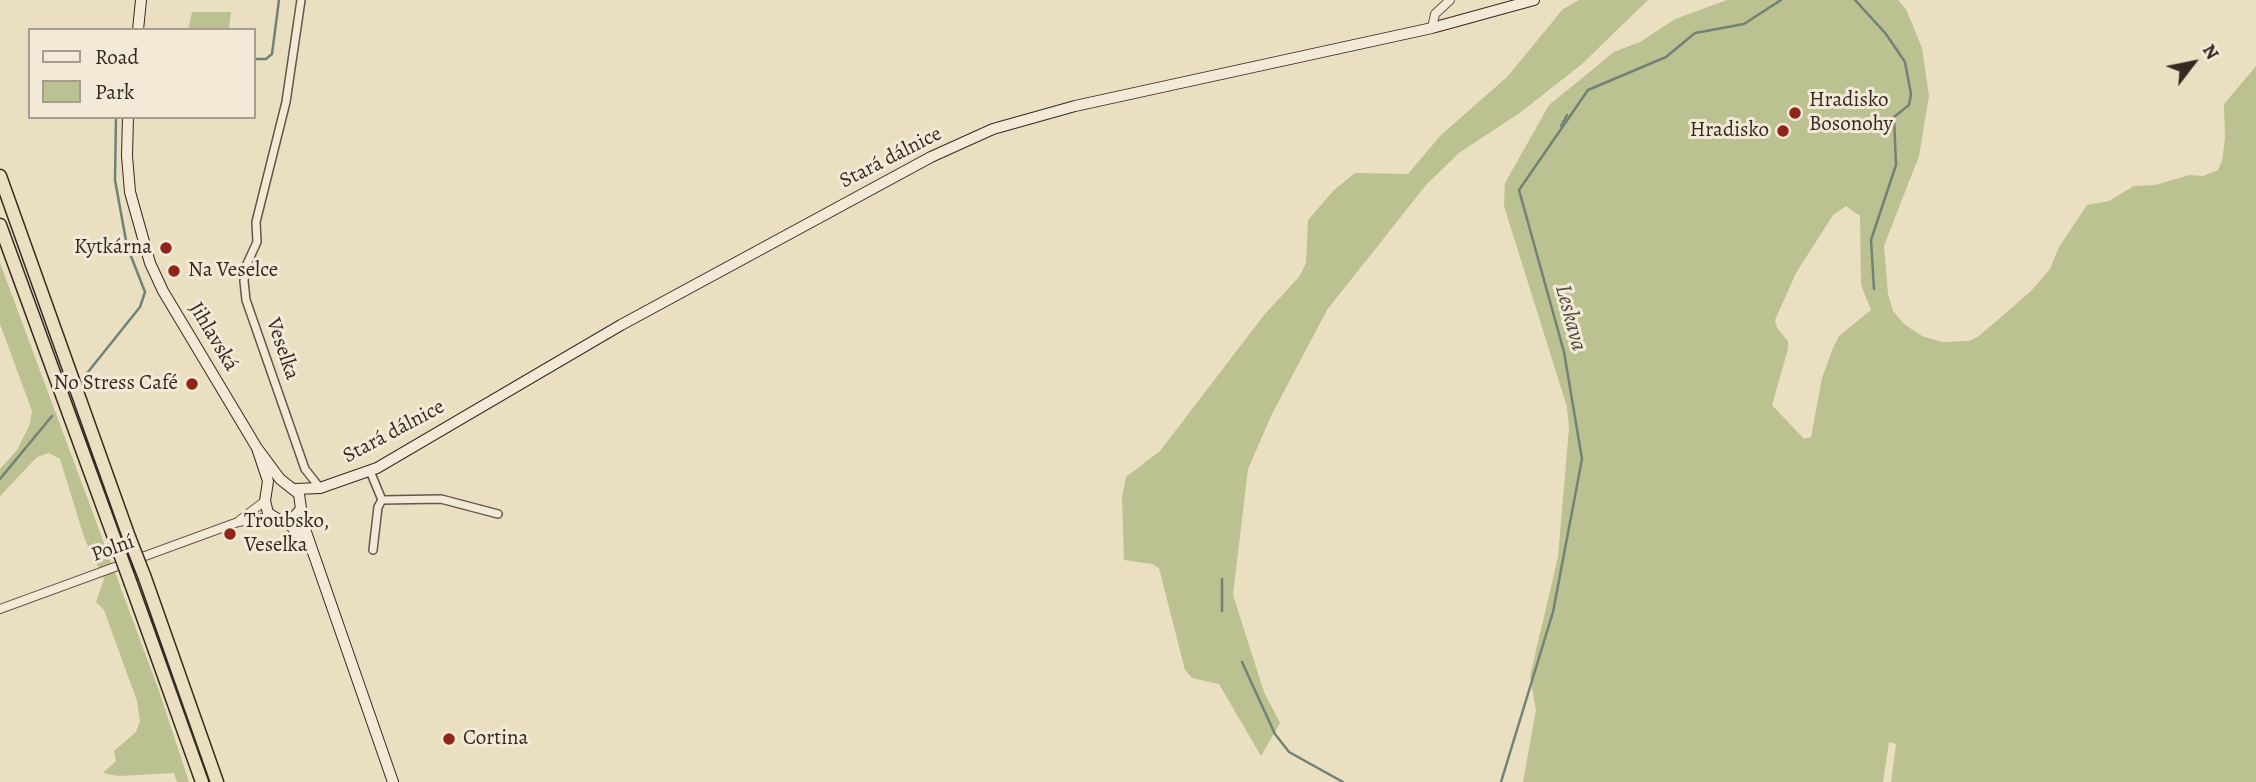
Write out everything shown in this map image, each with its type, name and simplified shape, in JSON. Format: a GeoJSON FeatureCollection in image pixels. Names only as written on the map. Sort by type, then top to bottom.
{"type":"FeatureCollection","features":[{"type":"Feature","properties":{"kind":"highway"},"geometry":{"type":"LineString","coordinates":[[0,176],[217,782]]}},
{"type":"Feature","properties":{"kind":"highway"},"geometry":{"type":"LineString","coordinates":[[0,225],[202,782]]}},
{"type":"Feature","properties":{"kind":"main road"},"geometry":{"type":"LineString","coordinates":[[138,28],[141,0]]}},
{"type":"Feature","properties":{"kind":"main road","name":"Stará dálnice"},"geometry":{"type":"LineString","coordinates":[[290,487],[320,488],[370,471],[621,325],[931,157],[993,129],[1075,106],[1432,28],[1534,0]]}},
{"type":"Feature","properties":{"kind":"main road","name":"Jihlavská"},"geometry":{"type":"LineString","coordinates":[[128,119],[130,192],[150,263],[163,291],[257,448],[290,487],[300,508],[394,782]]}},
{"type":"Feature","properties":{"kind":"main road","name":"Jihlavská"},"geometry":{"type":"LineString","coordinates":[[257,448],[268,477],[267,496],[271,517]]}},
{"type":"Feature","properties":{"kind":"main road"},"geometry":{"type":"LineString","coordinates":[[267,496],[277,486],[290,487]]}},
{"type":"Feature","properties":{"kind":"main road","name":"Stará dálnice"},"geometry":{"type":"LineString","coordinates":[[300,508],[320,488]]}},
{"type":"Feature","properties":{"kind":"main road"},"geometry":{"type":"LineString","coordinates":[[271,517],[286,521],[300,508]]}},
{"type":"Feature","properties":{"kind":"main road","name":"Jihlavská"},"geometry":{"type":"LineString","coordinates":[[286,521],[298,531],[315,556]]}},
{"type":"Feature","properties":{"kind":"street","name":"Veselka"},"geometry":{"type":"LineString","coordinates":[[301,0],[286,102],[258,216],[257,242],[245,273],[246,300],[305,469],[320,488]]}},
{"type":"Feature","properties":{"kind":"street"},"geometry":{"type":"LineString","coordinates":[[1432,28],[1435,14],[1450,0]]}},
{"type":"Feature","properties":{"kind":"street"},"geometry":{"type":"LineString","coordinates":[[370,471],[382,500]]}},
{"type":"Feature","properties":{"kind":"street","name":"Polní"},"geometry":{"type":"LineString","coordinates":[[238,522],[267,496]]}},
{"type":"Feature","properties":{"kind":"street"},"geometry":{"type":"LineString","coordinates":[[382,500],[407,502],[441,499],[498,514]]}},
{"type":"Feature","properties":{"kind":"street"},"geometry":{"type":"LineString","coordinates":[[373,550],[377,507],[382,500]]}},
{"type":"Feature","properties":{"kind":"street","name":"Polní"},"geometry":{"type":"LineString","coordinates":[[0,609],[238,522],[271,517]]}},
{"type":"Feature","properties":{"kind":"green space"},"geometry":{"type":"Polygon","coordinates":[[[1579,0],[1648,0],[1582,64],[1521,112],[1459,153],[1426,185],[1327,310],[1271,416],[1248,469],[1233,595],[1264,692],[1280,723],[1261,756],[1219,684],[1192,678],[1185,670],[1159,568],[1152,564],[1124,560],[1122,497],[1126,477],[1160,451],[1264,315],[1299,277],[1306,263],[1308,220],[1334,190],[1355,173],[1408,174],[1441,135],[1507,77],[1563,9],[1579,0]]]}},
{"type":"Feature","properties":{"kind":"green space"},"geometry":{"type":"Polygon","coordinates":[[[1727,0],[1898,0],[1906,9],[1922,48],[1929,96],[1919,156],[1884,246],[1888,294],[1893,311],[1904,324],[1922,336],[1942,342],[1969,341],[1979,336],[2030,292],[2050,269],[2059,247],[2087,205],[2109,201],[2134,186],[2155,185],[2190,175],[2203,176],[2218,170],[2225,139],[2224,104],[2256,66],[2256,782],[1891,782],[1896,744],[1889,742],[1883,782],[1523,782],[1536,710],[1530,676],[1558,557],[1569,428],[1567,407],[1504,206],[1505,183],[1549,105],[1614,52],[1640,42],[1675,19],[1727,0]],[[1846,206],[1833,215],[1796,273],[1775,320],[1777,328],[1788,341],[1788,349],[1772,405],[1804,439],[1811,437],[1822,378],[1839,336],[1871,310],[1861,285],[1860,216],[1846,206]]]}},
{"type":"Feature","properties":{"kind":"green space"},"geometry":{"type":"Polygon","coordinates":[[[192,12],[231,12],[229,28],[188,28],[192,12]]]}},
{"type":"Feature","properties":{"kind":"green space"},"geometry":{"type":"Polygon","coordinates":[[[0,263],[159,691],[189,782],[177,782],[174,773],[118,776],[103,773],[116,761],[114,751],[136,732],[140,721],[137,701],[104,610],[96,602],[104,579],[85,540],[60,459],[49,453],[37,457],[0,496],[0,469],[17,450],[30,424],[32,411],[0,324],[0,263]]]}},
{"type":"Feature","properties":{"kind":"waterway"},"geometry":{"type":"LineString","coordinates":[[256,59],[266,59],[272,54],[279,0]]}},
{"type":"Feature","properties":{"kind":"waterway","name":"Leskava"},"geometry":{"type":"LineString","coordinates":[[1501,782],[1553,612],[1582,459],[1564,352],[1519,190],[1588,90],[1666,57],[1695,33],[1744,24],[1781,0]]}},
{"type":"Feature","properties":{"kind":"waterway","name":"Leskava"},"geometry":{"type":"LineString","coordinates":[[1855,0],[1886,34],[1905,62],[1911,94],[1909,105],[1894,117],[1896,165],[1871,240],[1874,289]]}},
{"type":"Feature","properties":{"kind":"waterway","name":"Leskava"},"geometry":{"type":"LineString","coordinates":[[1561,126],[1567,115]]}},
{"type":"Feature","properties":{"kind":"waterway"},"geometry":{"type":"LineString","coordinates":[[84,377],[140,307],[145,292],[127,246],[115,180],[116,119]]}},
{"type":"Feature","properties":{"kind":"waterway"},"geometry":{"type":"LineString","coordinates":[[0,479],[52,416]]}},
{"type":"Feature","properties":{"kind":"waterway"},"geometry":{"type":"LineString","coordinates":[[1222,579],[1222,611]]}},
{"type":"Feature","properties":{"kind":"waterway"},"geometry":{"type":"LineString","coordinates":[[1242,662],[1275,734],[1289,752],[1343,782]]}},
{"type":"Feature","properties":{"kind":"place","name":"Hradisko Bosonohy"},"geometry":{"type":"Point","coordinates":[1795,113]}},
{"type":"Feature","properties":{"kind":"place","name":"Hradisko"},"geometry":{"type":"Point","coordinates":[1783,131]}},
{"type":"Feature","properties":{"kind":"place","name":"Kytkárna"},"geometry":{"type":"Point","coordinates":[166,248]}},
{"type":"Feature","properties":{"kind":"place","name":"Na Veselce"},"geometry":{"type":"Point","coordinates":[174,271]}},
{"type":"Feature","properties":{"kind":"place","name":"No Stress Café"},"geometry":{"type":"Point","coordinates":[192,384]}},
{"type":"Feature","properties":{"kind":"place","name":"Troubsko, Veselka"},"geometry":{"type":"Point","coordinates":[230,534]}},
{"type":"Feature","properties":{"kind":"place","name":"Cortina"},"geometry":{"type":"Point","coordinates":[449,739]}}]}
